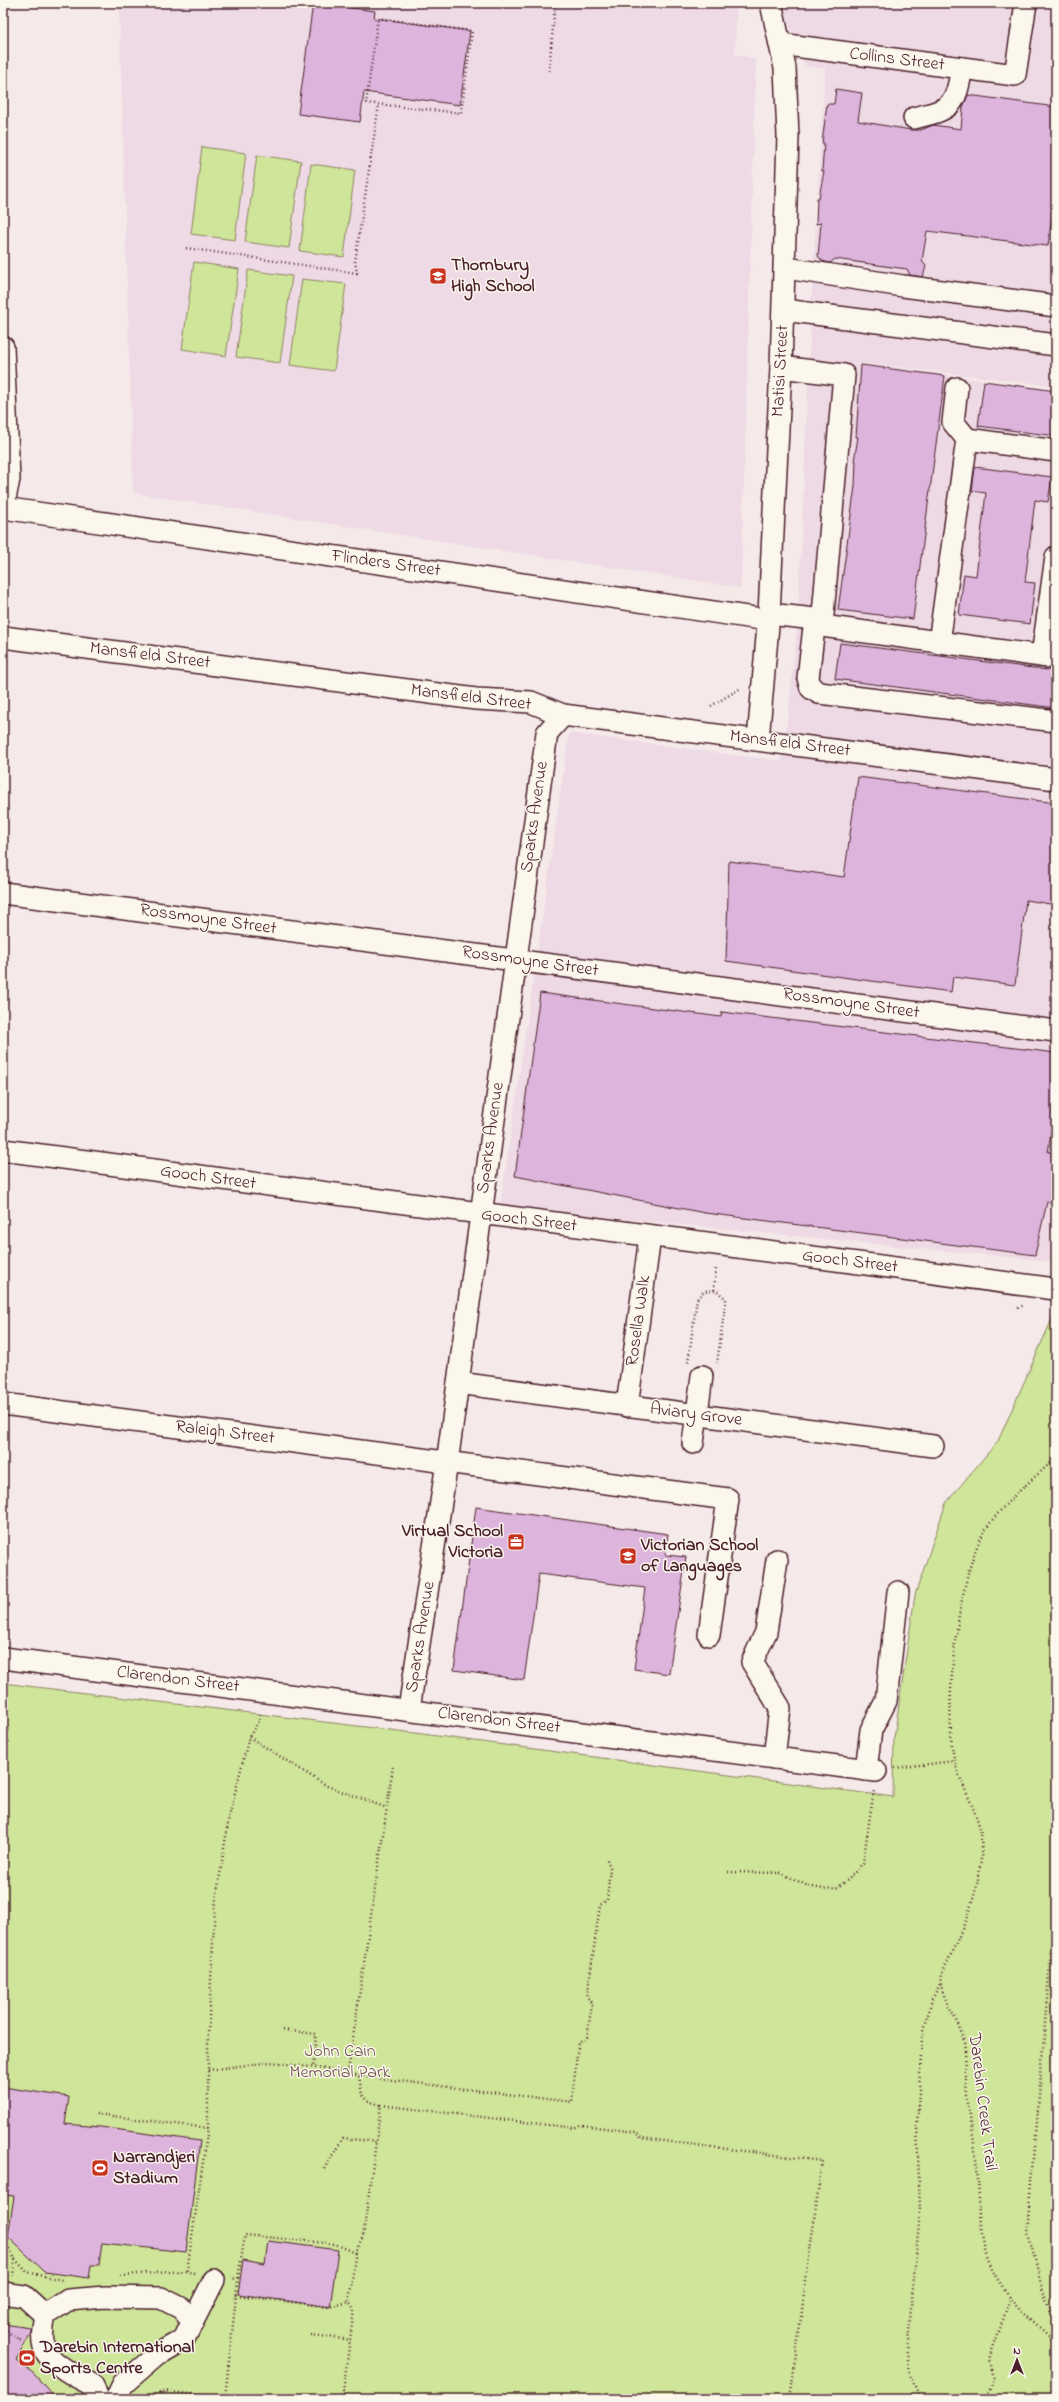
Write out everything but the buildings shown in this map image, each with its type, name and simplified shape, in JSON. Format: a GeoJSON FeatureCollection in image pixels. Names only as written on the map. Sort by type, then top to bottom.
{"type":"FeatureCollection","features":[{"type":"Feature","properties":{"kind":"street","name":"Matisi Street"},"geometry":{"type":"LineString","coordinates":[[758,740],[769,617],[786,268],[788,136],[785,68],[771,3]]}},
{"type":"Feature","properties":{"kind":"street","name":"Collins Street"},"geometry":{"type":"LineString","coordinates":[[780,44],[1015,76],[1026,3]]}},
{"type":"Feature","properties":{"kind":"street"},"geometry":{"type":"LineString","coordinates":[[914,118],[942,112],[957,96],[962,68]]}},
{"type":"Feature","properties":{"kind":"street"},"geometry":{"type":"LineString","coordinates":[[786,268],[903,286],[1056,306]]}},
{"type":"Feature","properties":{"kind":"street"},"geometry":{"type":"LineString","coordinates":[[784,310],[1056,345]]}},
{"type":"Feature","properties":{"kind":"street"},"geometry":{"type":"LineString","coordinates":[[3,347],[9,479],[3,508]]}},
{"type":"Feature","properties":{"kind":"street"},"geometry":{"type":"LineString","coordinates":[[781,367],[844,375],[819,622],[808,678],[811,688],[819,693],[1056,722]]}},
{"type":"Feature","properties":{"kind":"street"},"geometry":{"type":"LineString","coordinates":[[957,388],[953,422],[967,439],[1056,451]]}},
{"type":"Feature","properties":{"kind":"street"},"geometry":{"type":"LineString","coordinates":[[939,643],[967,439]]}},
{"type":"Feature","properties":{"kind":"street","name":"Flinders Street"},"geometry":{"type":"LineString","coordinates":[[3,508],[769,617],[819,622],[939,643],[1049,657]]}},
{"type":"Feature","properties":{"kind":"street"},"geometry":{"type":"LineString","coordinates":[[1049,657],[1056,557]]}},
{"type":"Feature","properties":{"kind":"street","name":"Mansfield Street"},"geometry":{"type":"LineString","coordinates":[[3,637],[476,699],[530,702],[563,715],[1056,779]]}},
{"type":"Feature","properties":{"kind":"street","name":"Sparks Avenue"},"geometry":{"type":"LineString","coordinates":[[409,1709],[447,1462],[547,733],[563,715]]}},
{"type":"Feature","properties":{"kind":"street","name":"Rossmoyne Street"},"geometry":{"type":"LineString","coordinates":[[3,892],[1056,1031]]}},
{"type":"Feature","properties":{"kind":"street","name":"Gooch Street"},"geometry":{"type":"LineString","coordinates":[[3,1150],[481,1215],[1055,1289]]}},
{"type":"Feature","properties":{"kind":"street","name":"Rosella Walk"},"geometry":{"type":"LineString","coordinates":[[627,1406],[650,1237]]}},
{"type":"Feature","properties":{"kind":"street"},"geometry":{"type":"LineString","coordinates":[[694,1443],[702,1370]]}},
{"type":"Feature","properties":{"kind":"street","name":"Aviary Grove"},"geometry":{"type":"LineString","coordinates":[[458,1383],[933,1446]]}},
{"type":"Feature","properties":{"kind":"street","name":"Raleigh Street"},"geometry":{"type":"LineString","coordinates":[[3,1404],[728,1498],[709,1635]]}},
{"type":"Feature","properties":{"kind":"street"},"geometry":{"type":"LineString","coordinates":[[774,1758],[780,1708],[752,1662],[766,1632],[777,1560]]}},
{"type":"Feature","properties":{"kind":"street"},"geometry":{"type":"LineString","coordinates":[[871,1770],[871,1730],[886,1700],[898,1592]]}},
{"type":"Feature","properties":{"kind":"street","name":"Clarendon Street"},"geometry":{"type":"LineString","coordinates":[[3,1658],[409,1709],[871,1770]]}},
{"type":"Feature","properties":{"kind":"street"},"geometry":{"type":"LineString","coordinates":[[193,2322],[181,2308],[161,2298],[105,2297],[68,2300],[45,2314],[42,2330],[45,2350],[68,2372],[96,2392],[119,2391],[158,2354],[184,2339],[193,2322],[214,2280]]}},
{"type":"Feature","properties":{"kind":"street"},"geometry":{"type":"LineString","coordinates":[[7,2294],[24,2296],[45,2314]]}},
{"type":"Feature","properties":{"kind":"path"},"geometry":{"type":"LineString","coordinates":[[549,71],[555,3]]}},
{"type":"Feature","properties":{"kind":"path"},"geometry":{"type":"LineString","coordinates":[[378,18],[472,31],[462,113],[378,104],[366,102],[378,18]]}},
{"type":"Feature","properties":{"kind":"path"},"geometry":{"type":"LineString","coordinates":[[186,248],[356,273],[355,262],[378,104]]}},
{"type":"Feature","properties":{"kind":"path"},"geometry":{"type":"LineString","coordinates":[[711,706],[740,688]]}},
{"type":"Feature","properties":{"kind":"path"},"geometry":{"type":"LineString","coordinates":[[714,1290],[716,1268]]}},
{"type":"Feature","properties":{"kind":"path"},"geometry":{"type":"LineString","coordinates":[[714,1290],[723,1294],[726,1299],[702,1370],[697,1299],[704,1291],[714,1290]]}},
{"type":"Feature","properties":{"kind":"path"},"geometry":{"type":"LineString","coordinates":[[920,2399],[910,2375],[907,2353],[920,2211],[917,2125],[922,2038],[932,1999],[940,1984],[941,1976],[970,1912],[979,1876],[981,1835],[954,1761],[951,1710],[962,1592],[970,1564],[986,1529],[1006,1505],[1056,1458]]}},
{"type":"Feature","properties":{"kind":"path"},"geometry":{"type":"LineString","coordinates":[[186,2271],[208,2128],[208,2070],[215,1906],[229,1817],[249,1737],[259,1721],[263,1691]]}},
{"type":"Feature","properties":{"kind":"path"},"geometry":{"type":"LineString","coordinates":[[249,1737],[327,1786],[387,1808]]}},
{"type":"Feature","properties":{"kind":"path"},"geometry":{"type":"LineString","coordinates":[[728,1872],[781,1873],[808,1886],[823,1890],[836,1888],[848,1880],[863,1863],[871,1770],[954,1761]]}},
{"type":"Feature","properties":{"kind":"path"},"geometry":{"type":"LineString","coordinates":[[348,2072],[393,1766]]}},
{"type":"Feature","properties":{"kind":"path"},"geometry":{"type":"LineString","coordinates":[[208,2070],[271,2062],[348,2072],[359,2076],[572,2102],[578,2044],[587,2037],[592,2004],[588,1996],[600,1905],[607,1900],[610,1866],[606,1857]]}},
{"type":"Feature","properties":{"kind":"path"},"geometry":{"type":"LineString","coordinates":[[1056,1887],[1028,2233],[1041,2284],[1056,2328]]}},
{"type":"Feature","properties":{"kind":"path","name":"Darebin Creek Trail"},"geometry":{"type":"LineString","coordinates":[[940,1984],[957,2018],[963,2039],[967,2095],[976,2150],[981,2219],[986,2253],[995,2275],[1023,2313],[1056,2343]]}},
{"type":"Feature","properties":{"kind":"path"},"geometry":{"type":"LineString","coordinates":[[283,2030],[316,2034],[313,2068]]}},
{"type":"Feature","properties":{"kind":"path"},"geometry":{"type":"LineString","coordinates":[[359,2076],[362,2095],[370,2102],[381,2105],[574,2128],[580,2125],[636,2132],[641,2138],[822,2161],[790,2399]]}},
{"type":"Feature","properties":{"kind":"path"},"geometry":{"type":"LineString","coordinates":[[342,2399],[354,2310],[349,2302],[356,2253],[363,2237],[381,2105]]}},
{"type":"Feature","properties":{"kind":"path"},"geometry":{"type":"LineString","coordinates":[[96,2114],[208,2128]]}},
{"type":"Feature","properties":{"kind":"path"},"geometry":{"type":"LineString","coordinates":[[324,2169],[343,2138],[377,2142]]}},
{"type":"Feature","properties":{"kind":"path"},"geometry":{"type":"LineString","coordinates":[[3,2217],[6,2218],[4,2241],[27,2272],[61,2280],[69,2279]]}},
{"type":"Feature","properties":{"kind":"path"},"geometry":{"type":"LineString","coordinates":[[225,2398],[238,2278],[245,2235],[335,2244],[356,2253]]}},
{"type":"Feature","properties":{"kind":"path"},"geometry":{"type":"LineString","coordinates":[[6,2330],[7,2294],[16,2259]]}},
{"type":"Feature","properties":{"kind":"path"},"geometry":{"type":"LineString","coordinates":[[116,2276],[186,2271],[214,2280],[238,2278]]}},
{"type":"Feature","properties":{"kind":"path"},"geometry":{"type":"LineString","coordinates":[[236,2295],[329,2307],[349,2302]]}},
{"type":"Feature","properties":{"kind":"path"},"geometry":{"type":"LineString","coordinates":[[984,2399],[993,2378],[992,2366],[989,2358],[1011,2297]]}},
{"type":"Feature","properties":{"kind":"path"},"geometry":{"type":"LineString","coordinates":[[3,2320],[7,2319]]}},
{"type":"Feature","properties":{"kind":"path"},"geometry":{"type":"LineString","coordinates":[[311,2335],[351,2340]]}},
{"type":"Feature","properties":{"kind":"path"},"geometry":{"type":"LineString","coordinates":[[149,2399],[164,2391],[234,2399]]}},
{"type":"Feature","properties":{"kind":"shaded area","name":"Thornbury High School"},"geometry":{"type":"Polygon","coordinates":[[[119,3],[737,3],[735,54],[756,59],[741,588],[133,493],[119,3]]]}},
{"type":"Feature","properties":{"kind":"shaded area"},"geometry":{"type":"Polygon","coordinates":[[[786,3],[1056,3],[1056,386],[854,362],[1056,390],[1056,1262],[500,1207],[569,733],[781,761],[788,716],[798,617],[812,286],[825,69],[805,66],[785,14],[786,3]]]}},
{"type":"Feature","properties":{"kind":"green space"},"geometry":{"type":"Polygon","coordinates":[[[202,147],[246,153],[235,240],[191,234],[202,147]]]}},
{"type":"Feature","properties":{"kind":"green space"},"geometry":{"type":"Polygon","coordinates":[[[257,155],[301,161],[289,248],[245,242],[257,155]]]}},
{"type":"Feature","properties":{"kind":"green space"},"geometry":{"type":"Polygon","coordinates":[[[311,164],[355,170],[344,257],[300,251],[311,164]]]}},
{"type":"Feature","properties":{"kind":"green space"},"geometry":{"type":"Polygon","coordinates":[[[194,262],[239,269],[226,356],[182,349],[194,262]]]}},
{"type":"Feature","properties":{"kind":"green space"},"geometry":{"type":"Polygon","coordinates":[[[248,270],[292,276],[280,363],[236,357],[248,270]]]}},
{"type":"Feature","properties":{"kind":"green space"},"geometry":{"type":"Polygon","coordinates":[[[302,279],[346,284],[334,371],[290,365],[302,279]]]}},
{"type":"Feature","properties":{"kind":"green space","name":"John Cain Memorial Park"},"geometry":{"type":"Polygon","coordinates":[[[1056,1310],[1056,2399],[3,2399],[3,1683],[415,1733],[893,1797],[894,1738],[915,1595],[946,1503],[998,1441],[1056,1310]]]}},
{"type":"Feature","properties":{"kind":"place","name":"Thornbury High School"},"geometry":{"type":"Point","coordinates":[438,276]}},
{"type":"Feature","properties":{"kind":"place","name":"Virtual School Victoria"},"geometry":{"type":"Point","coordinates":[516,1542]}},
{"type":"Feature","properties":{"kind":"place","name":"Victorian School of Languages"},"geometry":{"type":"Point","coordinates":[628,1556]}},
{"type":"Feature","properties":{"kind":"place","name":"Narrandjeri Stadium"},"geometry":{"type":"Point","coordinates":[100,2168]}},
{"type":"Feature","properties":{"kind":"place","name":"Darebin International Sports Centre"},"geometry":{"type":"Point","coordinates":[27,2358]}}]}
